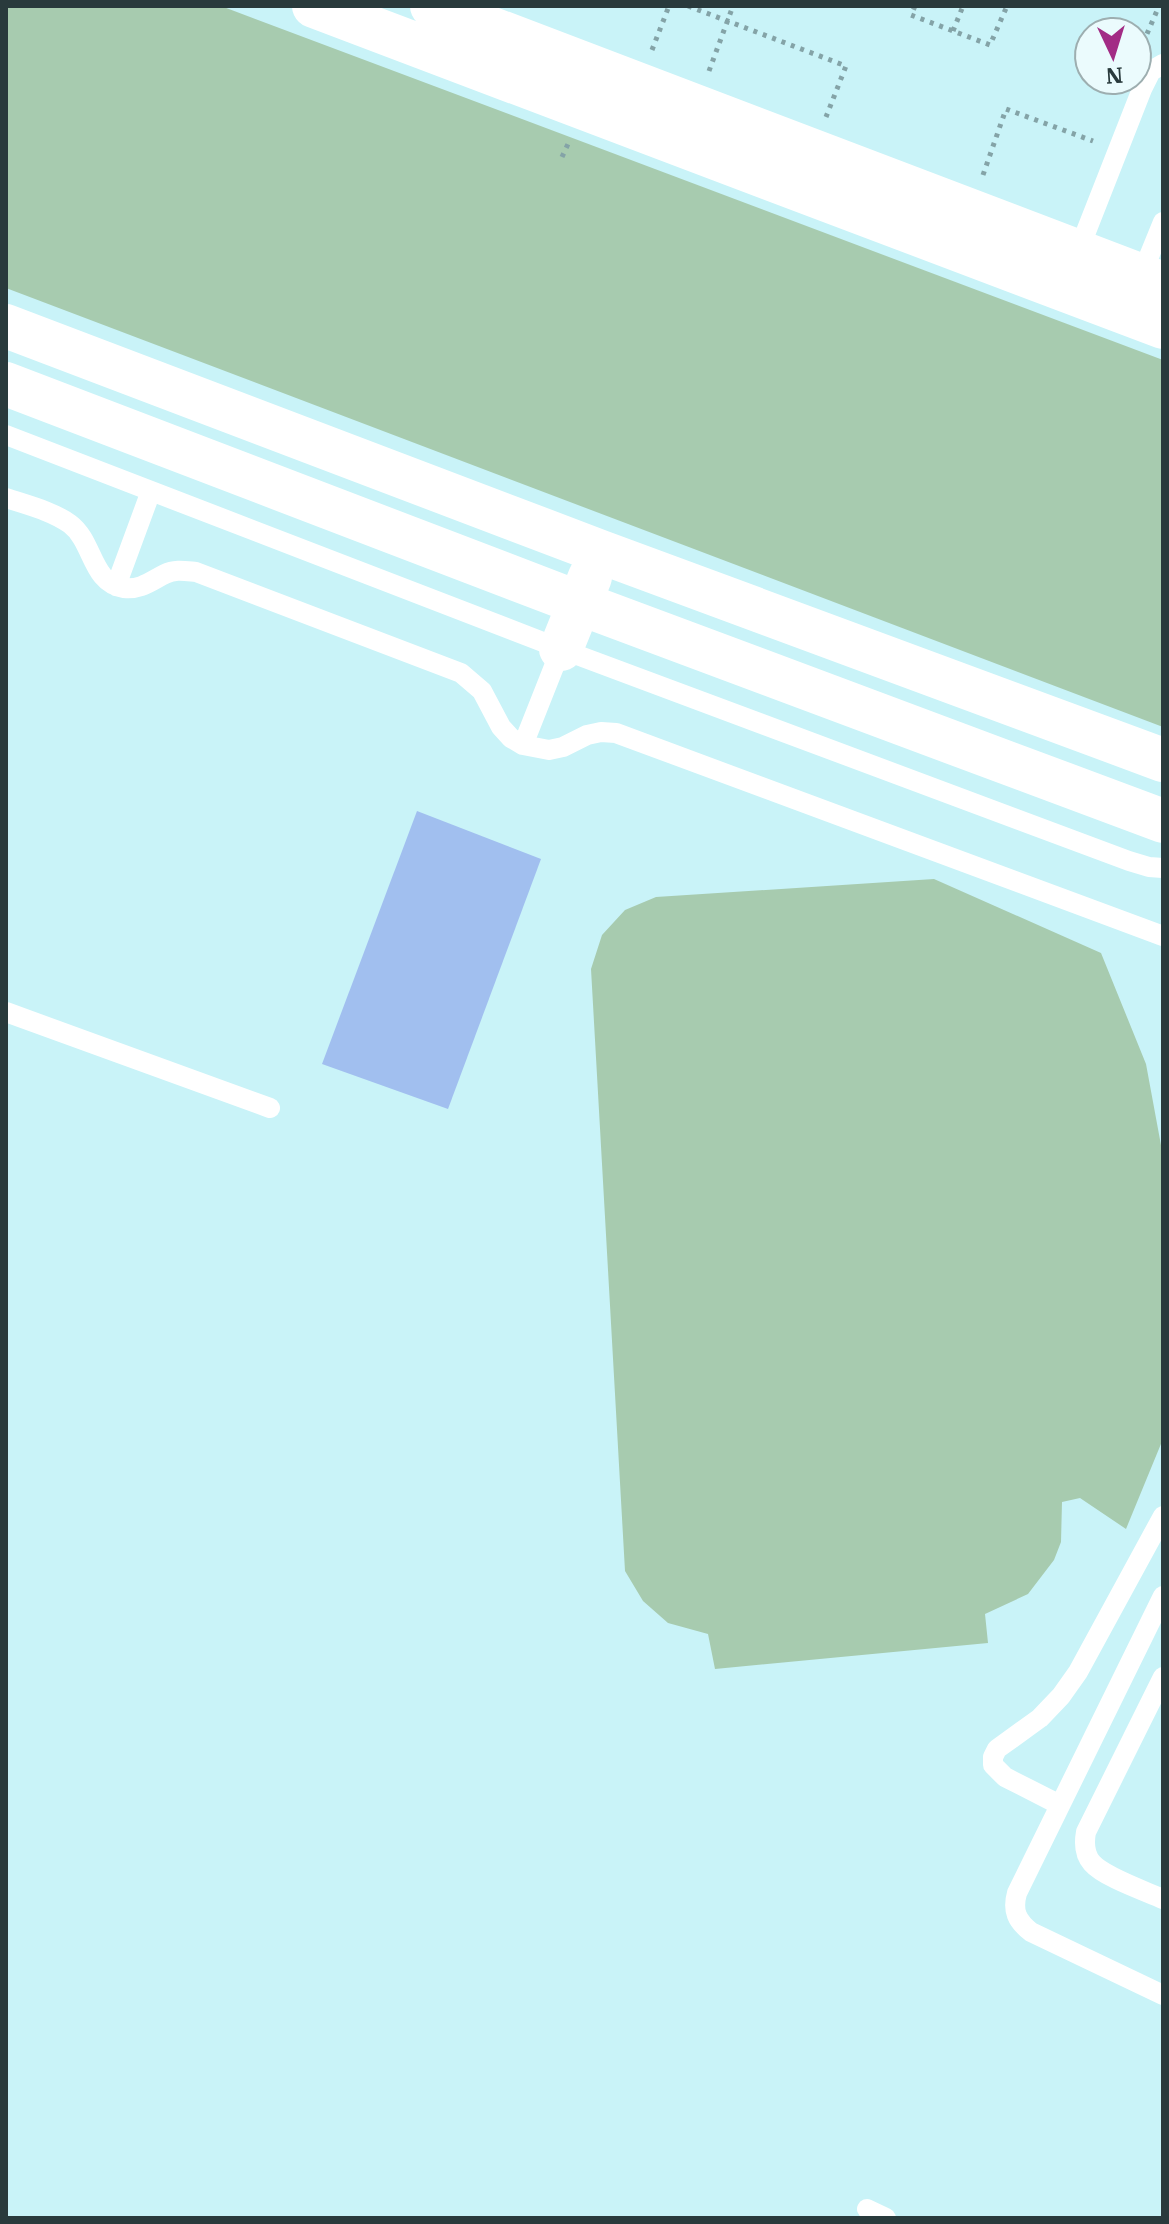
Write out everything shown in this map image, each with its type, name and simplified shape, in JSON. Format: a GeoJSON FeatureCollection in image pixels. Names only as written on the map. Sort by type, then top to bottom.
{"type":"FeatureCollection","features":[{"type":"Feature","properties":{"kind":"street"},"geometry":{"type":"LineString","coordinates":[[314,6],[1163,327]]}},
{"type":"Feature","properties":{"kind":"street"},"geometry":{"type":"LineString","coordinates":[[432,6],[1152,280]]}},
{"type":"Feature","properties":{"kind":"street"},"geometry":{"type":"LineString","coordinates":[[6,326],[601,552],[1163,760]]}},
{"type":"Feature","properties":{"kind":"street"},"geometry":{"type":"LineString","coordinates":[[6,384],[579,603],[1163,821]]}},
{"type":"Feature","properties":{"kind":"street"},"geometry":{"type":"LineString","coordinates":[[561,649],[601,552]]}},
{"type":"Feature","properties":{"kind":"lane"},"geometry":{"type":"LineString","coordinates":[[1078,252],[1142,89],[1151,71],[1163,64]]}},
{"type":"Feature","properties":{"kind":"lane"},"geometry":{"type":"LineString","coordinates":[[1152,280],[1163,222]]}},
{"type":"Feature","properties":{"kind":"lane"},"geometry":{"type":"LineString","coordinates":[[6,435],[561,649],[1129,861],[1163,868]]}},
{"type":"Feature","properties":{"kind":"lane"},"geometry":{"type":"LineString","coordinates":[[116,586],[151,491]]}},
{"type":"Feature","properties":{"kind":"lane"},"geometry":{"type":"LineString","coordinates":[[6,498],[57,516],[69,524],[88,545],[97,570],[105,580],[116,586],[135,588],[167,573],[181,570],[196,572],[448,668],[473,681],[482,691],[501,727],[523,745],[549,750],[587,735],[616,733],[1163,936]]}},
{"type":"Feature","properties":{"kind":"lane"},"geometry":{"type":"LineString","coordinates":[[523,745],[561,649]]}},
{"type":"Feature","properties":{"kind":"lane"},"geometry":{"type":"LineString","coordinates":[[6,1012],[270,1108]]}},
{"type":"Feature","properties":{"kind":"lane"},"geometry":{"type":"LineString","coordinates":[[1060,1805],[1005,1777],[993,1765],[993,1757],[997,1749],[1040,1718],[1078,1672],[1163,1516]]}},
{"type":"Feature","properties":{"kind":"lane"},"geometry":{"type":"LineString","coordinates":[[1163,1596],[1014,1904],[1016,1916],[1031,1932],[1163,1995]]}},
{"type":"Feature","properties":{"kind":"lane"},"geometry":{"type":"LineString","coordinates":[[1163,1677],[1086,1832],[1084,1843],[1086,1855],[1102,1871],[1163,1899]]}},
{"type":"Feature","properties":{"kind":"lane"},"geometry":{"type":"LineString","coordinates":[[867,2209],[886,2218]]}},
{"type":"Feature","properties":{"kind":"path"},"geometry":{"type":"LineString","coordinates":[[650,55],[669,6]]}},
{"type":"Feature","properties":{"kind":"path"},"geometry":{"type":"LineString","coordinates":[[688,6],[846,66],[821,128]]}},
{"type":"Feature","properties":{"kind":"path"},"geometry":{"type":"LineString","coordinates":[[708,73],[733,6]]}},
{"type":"Feature","properties":{"kind":"path"},"geometry":{"type":"LineString","coordinates":[[915,6],[911,15],[990,45],[1007,6]]}},
{"type":"Feature","properties":{"kind":"path"},"geometry":{"type":"LineString","coordinates":[[953,31],[963,6]]}},
{"type":"Feature","properties":{"kind":"path"},"geometry":{"type":"LineString","coordinates":[[980,185],[1006,109],[1102,144]]}},
{"type":"Feature","properties":{"kind":"green space"},"geometry":{"type":"Polygon","coordinates":[[[6,6],[221,6],[1163,360],[1163,727],[6,288],[6,6]]]}},
{"type":"Feature","properties":{"kind":"green space"},"geometry":{"type":"Polygon","coordinates":[[[934,879],[1101,953],[1146,1064],[1163,1156],[1163,1439],[1126,1529],[1080,1498],[1062,1502],[1061,1542],[1054,1560],[1028,1594],[985,1614],[988,1643],[715,1669],[708,1634],[668,1623],[643,1601],[625,1571],[591,969],[602,935],[625,910],[656,897],[934,879]]]}},
{"type":"Feature","properties":{"kind":"water"},"geometry":{"type":"Polygon","coordinates":[[[417,811],[541,859],[448,1109],[322,1064],[417,811]]]}}]}
